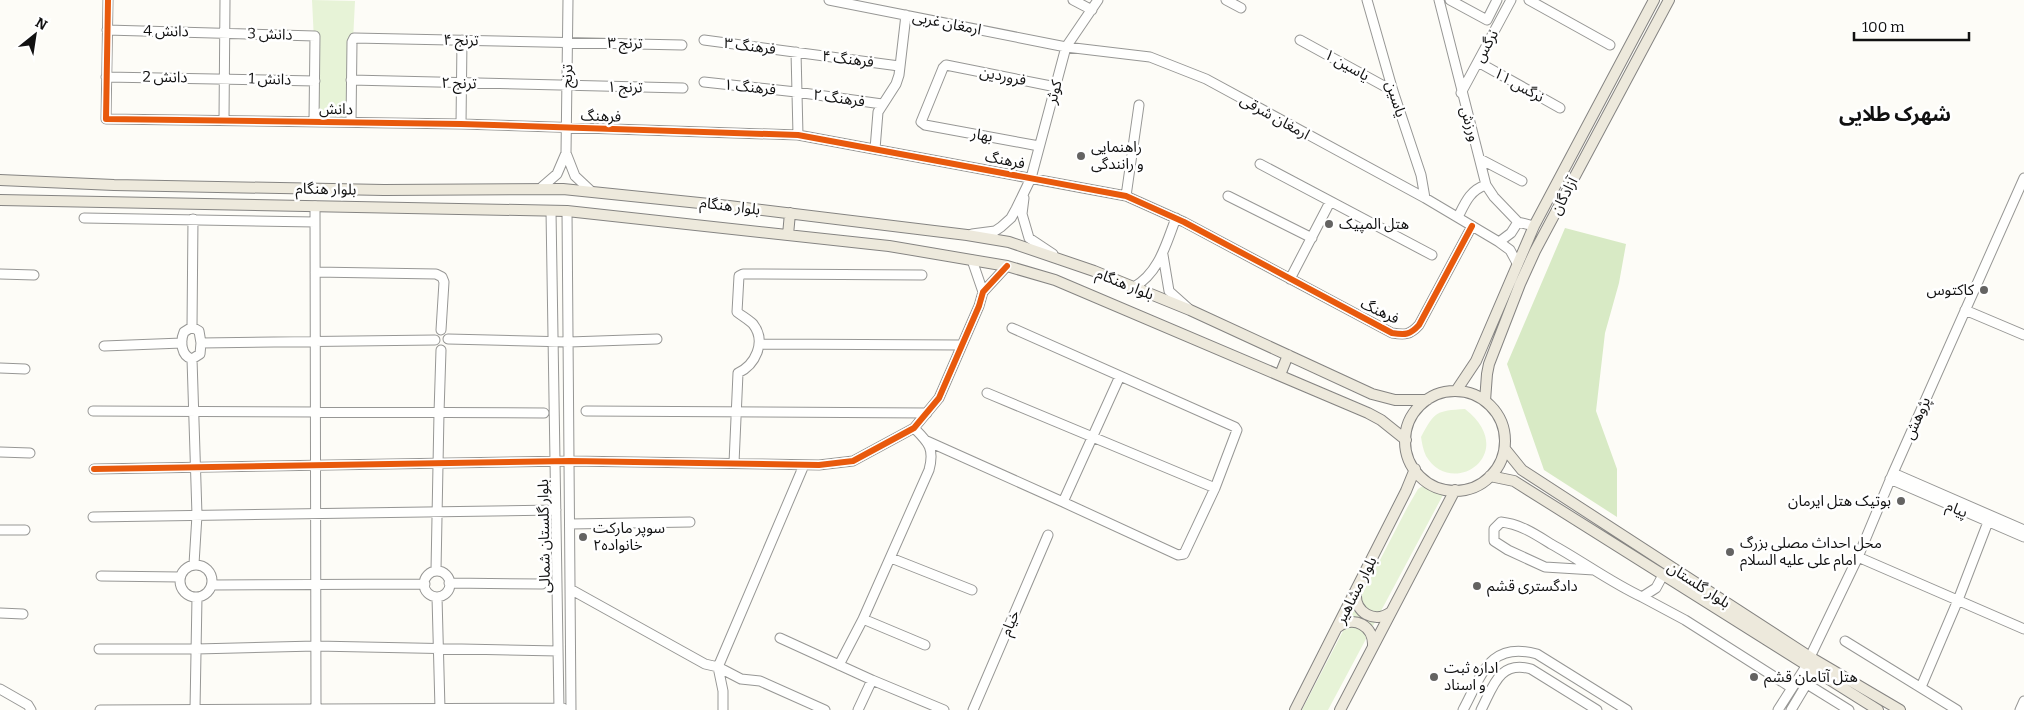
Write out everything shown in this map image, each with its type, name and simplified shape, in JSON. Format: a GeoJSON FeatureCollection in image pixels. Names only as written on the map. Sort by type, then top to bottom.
{"type":"FeatureCollection","features":[{"type":"Feature","properties":{"kind":"main road","name":"آزادگان"},"geometry":{"type":"LineString","coordinates":[[1456,391],[1476,360],[1534,226],[1654,0]]}},
{"type":"Feature","properties":{"kind":"main road","name":"آزادگان"},"geometry":{"type":"LineString","coordinates":[[1485,401],[1486,374],[1520,284],[1551,220],[1669,0]]}},
{"type":"Feature","properties":{"kind":"main road","name":"بلوار هنگام"},"geometry":{"type":"LineString","coordinates":[[0,180],[187,187],[384,190],[542,188],[591,191],[790,213],[967,235],[1008,242],[1061,259],[1134,287],[1190,310],[1383,398],[1427,400]]}},
{"type":"Feature","properties":{"kind":"main road"},"geometry":{"type":"LineString","coordinates":[[68,183],[68,202]]}},
{"type":"Feature","properties":{"kind":"main road"},"geometry":{"type":"LineString","coordinates":[[187,187],[188,204]]}},
{"type":"Feature","properties":{"kind":"main road","name":"بلوار هنگام"},"geometry":{"type":"LineString","coordinates":[[0,200],[567,211],[889,246],[972,260],[1007,266],[1055,280],[1368,412],[1382,420],[1406,440]]}},
{"type":"Feature","properties":{"kind":"main road"},"geometry":{"type":"LineString","coordinates":[[788,235],[790,213]]}},
{"type":"Feature","properties":{"kind":"main road"},"geometry":{"type":"LineString","coordinates":[[1280,375],[1288,355]]}},
{"type":"Feature","properties":{"kind":"main road"},"geometry":{"type":"LineString","coordinates":[[1456,391],[1471,394],[1485,401],[1500,419],[1505,434],[1505,449],[1500,464],[1490,476],[1478,485],[1455,490],[1432,485],[1415,469],[1408,455],[1406,440],[1411,417],[1427,400],[1441,393],[1456,391]]}},
{"type":"Feature","properties":{"kind":"main road","name":"بلوار گلستان"},"geometry":{"type":"LineString","coordinates":[[1505,449],[1522,470],[1878,710]]}},
{"type":"Feature","properties":{"kind":"main road","name":"بلوار مشاهیر"},"geometry":{"type":"LineString","coordinates":[[1296,710],[1406,491],[1415,469]]}},
{"type":"Feature","properties":{"kind":"main road","name":"بلوار گلستان"},"geometry":{"type":"LineString","coordinates":[[1490,476],[1514,481],[1663,575],[1811,664],[1900,710]]}},
{"type":"Feature","properties":{"kind":"main road"},"geometry":{"type":"LineString","coordinates":[[1340,710],[1455,490]]}},
{"type":"Feature","properties":{"kind":"main road"},"geometry":{"type":"LineString","coordinates":[[1356,591],[1357,605],[1366,615],[1379,617],[1391,612]]}},
{"type":"Feature","properties":{"kind":"main road"},"geometry":{"type":"LineString","coordinates":[[1338,627],[1350,622],[1362,624],[1371,634],[1373,647]]}},
{"type":"Feature","properties":{"kind":"street"},"geometry":{"type":"LineString","coordinates":[[106,77],[108,0]]}},
{"type":"Feature","properties":{"kind":"street"},"geometry":{"type":"LineString","coordinates":[[224,120],[225,0]]}},
{"type":"Feature","properties":{"kind":"street","name":"ترنج"},"geometry":{"type":"LineString","coordinates":[[566,153],[568,0]]}},
{"type":"Feature","properties":{"kind":"street","name":"ارمغان غربی"},"geometry":{"type":"LineString","coordinates":[[829,0],[1066,47]]}},
{"type":"Feature","properties":{"kind":"street"},"geometry":{"type":"LineString","coordinates":[[1073,0],[1092,10]]}},
{"type":"Feature","properties":{"kind":"street","name":"کوثر"},"geometry":{"type":"LineString","coordinates":[[967,235],[995,231],[1011,218],[1031,178],[1066,47],[1098,0]]}},
{"type":"Feature","properties":{"kind":"street"},"geometry":{"type":"LineString","coordinates":[[1226,0],[1241,8]]}},
{"type":"Feature","properties":{"kind":"street","name":"یاسین"},"geometry":{"type":"LineString","coordinates":[[1367,0],[1393,91],[1421,174],[1425,198]]}},
{"type":"Feature","properties":{"kind":"street","name":"ورزش"},"geometry":{"type":"LineString","coordinates":[[1439,0],[1461,93],[1486,185],[1494,197],[1518,222]]}},
{"type":"Feature","properties":{"kind":"street"},"geometry":{"type":"LineString","coordinates":[[1450,0],[1487,20],[1497,0]]}},
{"type":"Feature","properties":{"kind":"street","name":"نرگس"},"geometry":{"type":"LineString","coordinates":[[1461,93],[1512,0]]}},
{"type":"Feature","properties":{"kind":"street"},"geometry":{"type":"LineString","coordinates":[[1529,0],[1610,45]]}},
{"type":"Feature","properties":{"kind":"street"},"geometry":{"type":"LineString","coordinates":[[875,149],[878,112],[896,84],[906,15]]}},
{"type":"Feature","properties":{"kind":"street","name":"دانش 4"},"geometry":{"type":"LineString","coordinates":[[107,30],[224,32]]}},
{"type":"Feature","properties":{"kind":"street","name":"دانش 3"},"geometry":{"type":"LineString","coordinates":[[224,32],[315,36],[315,81]]}},
{"type":"Feature","properties":{"kind":"street","name":"ترنج ۴"},"geometry":{"type":"LineString","coordinates":[[351,80],[352,42],[354,38],[568,42]]}},
{"type":"Feature","properties":{"kind":"street"},"geometry":{"type":"LineString","coordinates":[[461,124],[462,40]]}},
{"type":"Feature","properties":{"kind":"street","name":"فرهنگ ۳"},"geometry":{"type":"LineString","coordinates":[[704,40],[796,52]]}},
{"type":"Feature","properties":{"kind":"street","name":"یاسین ۱"},"geometry":{"type":"LineString","coordinates":[[1300,40],[1393,91]]}},
{"type":"Feature","properties":{"kind":"street","name":"ترنج ۳"},"geometry":{"type":"LineString","coordinates":[[568,42],[682,45]]}},
{"type":"Feature","properties":{"kind":"street","name":"ارمغان شرقی"},"geometry":{"type":"LineString","coordinates":[[1066,47],[1150,56],[1206,79],[1458,217],[1510,250],[1517,263]]}},
{"type":"Feature","properties":{"kind":"street"},"geometry":{"type":"LineString","coordinates":[[796,52],[798,135]]}},
{"type":"Feature","properties":{"kind":"street","name":"فرهنگ ۴"},"geometry":{"type":"LineString","coordinates":[[796,52],[899,66]]}},
{"type":"Feature","properties":{"kind":"street","name":"نرگس ۱۱"},"geometry":{"type":"LineString","coordinates":[[1478,62],[1560,108]]}},
{"type":"Feature","properties":{"kind":"street","name":"فروردین"},"geometry":{"type":"LineString","coordinates":[[925,125],[920,122],[946,65],[1056,87]]}},
{"type":"Feature","properties":{"kind":"street","name":"دانش 2"},"geometry":{"type":"LineString","coordinates":[[106,77],[224,78]]}},
{"type":"Feature","properties":{"kind":"street","name":"دانش"},"geometry":{"type":"LineString","coordinates":[[106,77],[106,119],[314,121],[567,127]]}},
{"type":"Feature","properties":{"kind":"street","name":"دانش 1"},"geometry":{"type":"LineString","coordinates":[[224,78],[315,81]]}},
{"type":"Feature","properties":{"kind":"street"},"geometry":{"type":"LineString","coordinates":[[351,80],[351,122]]}},
{"type":"Feature","properties":{"kind":"street","name":"ترنج ۲"},"geometry":{"type":"LineString","coordinates":[[351,80],[567,86]]}},
{"type":"Feature","properties":{"kind":"street"},"geometry":{"type":"LineString","coordinates":[[314,121],[315,81]]}},
{"type":"Feature","properties":{"kind":"street","name":"فرهنگ ۱"},"geometry":{"type":"LineString","coordinates":[[704,82],[796,92]]}},
{"type":"Feature","properties":{"kind":"street","name":"ترنج ۱"},"geometry":{"type":"LineString","coordinates":[[567,86],[683,88]]}},
{"type":"Feature","properties":{"kind":"street","name":"فرهنگ ۲"},"geometry":{"type":"LineString","coordinates":[[796,92],[882,104]]}},
{"type":"Feature","properties":{"kind":"street"},"geometry":{"type":"LineString","coordinates":[[1126,196],[1139,105]]}},
{"type":"Feature","properties":{"kind":"street","name":"بهار"},"geometry":{"type":"LineString","coordinates":[[925,125],[1039,146]]}},
{"type":"Feature","properties":{"kind":"street","name":"فرهنگ"},"geometry":{"type":"LineString","coordinates":[[567,127],[798,135],[1126,196],[1176,218],[1392,333],[1406,336],[1419,325],[1472,226]]}},
{"type":"Feature","properties":{"kind":"street"},"geometry":{"type":"LineString","coordinates":[[542,188],[557,174],[566,153]]}},
{"type":"Feature","properties":{"kind":"street"},"geometry":{"type":"LineString","coordinates":[[566,153],[575,176],[591,191]]}},
{"type":"Feature","properties":{"kind":"street"},"geometry":{"type":"LineString","coordinates":[[1480,160],[1522,181]]}},
{"type":"Feature","properties":{"kind":"street"},"geometry":{"type":"LineString","coordinates":[[1260,164],[1432,255]]}},
{"type":"Feature","properties":{"kind":"street","name":"پژوهش"},"geometry":{"type":"LineString","coordinates":[[1811,664],[1891,476],[2024,178]]}},
{"type":"Feature","properties":{"kind":"street"},"geometry":{"type":"LineString","coordinates":[[1458,217],[1468,198],[1480,187],[1486,185]]}},
{"type":"Feature","properties":{"kind":"street","name":"کوثر"},"geometry":{"type":"LineString","coordinates":[[1025,190],[1022,214],[1029,238],[1061,259]]}},
{"type":"Feature","properties":{"kind":"street"},"geometry":{"type":"LineString","coordinates":[[1228,196],[1312,238]]}},
{"type":"Feature","properties":{"kind":"street"},"geometry":{"type":"LineString","coordinates":[[1290,279],[1330,202]]}},
{"type":"Feature","properties":{"kind":"street"},"geometry":{"type":"LineString","coordinates":[[315,206],[316,709]]}},
{"type":"Feature","properties":{"kind":"street","name":"بلوار گلستان شمالی"},"geometry":{"type":"LineString","coordinates":[[551,211],[559,709]]}},
{"type":"Feature","properties":{"kind":"street","name":"بلوار گلستان شمالی"},"geometry":{"type":"LineString","coordinates":[[567,211],[571,709]]}},
{"type":"Feature","properties":{"kind":"street"},"geometry":{"type":"LineString","coordinates":[[84,218],[315,222]]}},
{"type":"Feature","properties":{"kind":"street"},"geometry":{"type":"LineString","coordinates":[[1134,287],[1144,281],[1162,254],[1176,218]]}},
{"type":"Feature","properties":{"kind":"street"},"geometry":{"type":"LineString","coordinates":[[192,327],[193,220]]}},
{"type":"Feature","properties":{"kind":"street"},"geometry":{"type":"LineString","coordinates":[[1499,242],[1511,232],[1518,222],[1534,226]]}},
{"type":"Feature","properties":{"kind":"street"},"geometry":{"type":"LineString","coordinates":[[552,239],[554,235],[560,232],[567,236]]}},
{"type":"Feature","properties":{"kind":"street"},"geometry":{"type":"LineString","coordinates":[[1162,254],[1169,291],[1190,310]]}},
{"type":"Feature","properties":{"kind":"street"},"geometry":{"type":"LineString","coordinates":[[972,260],[983,292]]}},
{"type":"Feature","properties":{"kind":"street"},"geometry":{"type":"LineString","coordinates":[[94,469],[555,463],[570,461],[734,463],[804,466],[839,464],[853,461],[914,428],[939,398],[983,292],[1007,266]]}},
{"type":"Feature","properties":{"kind":"street"},"geometry":{"type":"LineString","coordinates":[[315,272],[436,274],[442,277],[444,282],[441,330]]}},
{"type":"Feature","properties":{"kind":"street"},"geometry":{"type":"LineString","coordinates":[[0,274],[34,275]]}},
{"type":"Feature","properties":{"kind":"street"},"geometry":{"type":"LineString","coordinates":[[734,463],[738,374],[748,368],[755,360],[759,344],[757,332],[753,324],[738,312],[739,276],[743,274],[922,275]]}},
{"type":"Feature","properties":{"kind":"street"},"geometry":{"type":"LineString","coordinates":[[1966,310],[2024,335]]}},
{"type":"Feature","properties":{"kind":"street"},"geometry":{"type":"LineString","coordinates":[[192,327],[199,331],[201,342],[200,354],[192,359],[187,358],[184,354],[182,343],[184,332],[192,327]]}},
{"type":"Feature","properties":{"kind":"street"},"geometry":{"type":"LineString","coordinates":[[914,428],[927,441],[1181,556],[1184,554],[1214,488],[1236,430],[1235,427],[1012,328]]}},
{"type":"Feature","properties":{"kind":"street"},"geometry":{"type":"LineString","coordinates":[[436,570],[439,464],[438,413],[442,350],[446,347],[448,339],[446,332],[441,330]]}},
{"type":"Feature","properties":{"kind":"street"},"geometry":{"type":"LineString","coordinates":[[441,330],[436,333],[435,340],[437,347],[442,350]]}},
{"type":"Feature","properties":{"kind":"street"},"geometry":{"type":"LineString","coordinates":[[448,339],[569,342],[657,339]]}},
{"type":"Feature","properties":{"kind":"street"},"geometry":{"type":"LineString","coordinates":[[201,342],[435,340]]}},
{"type":"Feature","properties":{"kind":"street"},"geometry":{"type":"LineString","coordinates":[[104,346],[182,343]]}},
{"type":"Feature","properties":{"kind":"street"},"geometry":{"type":"LineString","coordinates":[[759,344],[962,345]]}},
{"type":"Feature","properties":{"kind":"street"},"geometry":{"type":"LineString","coordinates":[[192,359],[196,467],[194,564]]}},
{"type":"Feature","properties":{"kind":"street"},"geometry":{"type":"LineString","coordinates":[[0,368],[25,369]]}},
{"type":"Feature","properties":{"kind":"street"},"geometry":{"type":"LineString","coordinates":[[1063,502],[1120,376]]}},
{"type":"Feature","properties":{"kind":"street"},"geometry":{"type":"LineString","coordinates":[[987,393],[1214,488]]}},
{"type":"Feature","properties":{"kind":"street"},"geometry":{"type":"LineString","coordinates":[[586,410],[927,413]]}},
{"type":"Feature","properties":{"kind":"street"},"geometry":{"type":"LineString","coordinates":[[93,411],[544,413]]}},
{"type":"Feature","properties":{"kind":"street"},"geometry":{"type":"LineString","coordinates":[[839,665],[863,620],[929,470],[932,454],[927,441]]}},
{"type":"Feature","properties":{"kind":"street"},"geometry":{"type":"LineString","coordinates":[[0,452],[30,453]]}},
{"type":"Feature","properties":{"kind":"street"},"geometry":{"type":"LineString","coordinates":[[723,710],[723,691],[718,668],[804,466]]}},
{"type":"Feature","properties":{"kind":"street","name":"پیام"},"geometry":{"type":"LineString","coordinates":[[1891,476],[2024,537]]}},
{"type":"Feature","properties":{"kind":"street","name":"پیام"},"geometry":{"type":"LineString","coordinates":[[1891,476],[2024,530]]}},
{"type":"Feature","properties":{"kind":"street"},"geometry":{"type":"LineString","coordinates":[[93,517],[556,510]]}},
{"type":"Feature","properties":{"kind":"street"},"geometry":{"type":"LineString","coordinates":[[570,524],[690,522]]}},
{"type":"Feature","properties":{"kind":"street"},"geometry":{"type":"LineString","coordinates":[[1594,570],[1545,567],[1508,550],[1494,541],[1494,529],[1501,522],[1515,524],[1594,570],[1621,587],[1685,620],[1792,688]]}},
{"type":"Feature","properties":{"kind":"street"},"geometry":{"type":"LineString","coordinates":[[1921,687],[1958,600],[1988,522]]}},
{"type":"Feature","properties":{"kind":"street"},"geometry":{"type":"LineString","coordinates":[[0,530],[25,530]]}},
{"type":"Feature","properties":{"kind":"street","name":"خیام"},"geometry":{"type":"LineString","coordinates":[[973,710],[1048,535]]}},
{"type":"Feature","properties":{"kind":"street"},"geometry":{"type":"LineString","coordinates":[[1858,557],[2024,629]]}},
{"type":"Feature","properties":{"kind":"street"},"geometry":{"type":"LineString","coordinates":[[891,558],[972,590]]}},
{"type":"Feature","properties":{"kind":"street"},"geometry":{"type":"LineString","coordinates":[[194,564],[204,567],[211,574],[212,584],[206,593],[197,597],[187,594],[181,587],[180,577],[185,568],[194,564]]}},
{"type":"Feature","properties":{"kind":"street"},"geometry":{"type":"LineString","coordinates":[[436,570],[445,573],[449,583],[445,594],[437,597],[428,593],[425,584],[427,574],[436,570]]}},
{"type":"Feature","properties":{"kind":"street"},"geometry":{"type":"LineString","coordinates":[[1642,597],[1656,588],[1663,575]]}},
{"type":"Feature","properties":{"kind":"street"},"geometry":{"type":"LineString","coordinates":[[101,576],[180,577]]}},
{"type":"Feature","properties":{"kind":"street"},"geometry":{"type":"LineString","coordinates":[[449,583],[542,584]]}},
{"type":"Feature","properties":{"kind":"street"},"geometry":{"type":"LineString","coordinates":[[212,584],[425,584]]}},
{"type":"Feature","properties":{"kind":"street"},"geometry":{"type":"LineString","coordinates":[[570,589],[705,664],[741,679],[760,681],[825,710]]}},
{"type":"Feature","properties":{"kind":"street"},"geometry":{"type":"LineString","coordinates":[[195,709],[197,597]]}},
{"type":"Feature","properties":{"kind":"street"},"geometry":{"type":"LineString","coordinates":[[437,597],[440,708]]}},
{"type":"Feature","properties":{"kind":"street"},"geometry":{"type":"LineString","coordinates":[[558,605],[570,604]]}},
{"type":"Feature","properties":{"kind":"street"},"geometry":{"type":"LineString","coordinates":[[0,613],[23,614]]}},
{"type":"Feature","properties":{"kind":"street"},"geometry":{"type":"LineString","coordinates":[[863,620],[924,645]]}},
{"type":"Feature","properties":{"kind":"street"},"geometry":{"type":"LineString","coordinates":[[780,638],[944,710]]}},
{"type":"Feature","properties":{"kind":"street"},"geometry":{"type":"LineString","coordinates":[[1845,640],[1957,710]]}},
{"type":"Feature","properties":{"kind":"street"},"geometry":{"type":"LineString","coordinates":[[99,649],[316,646],[558,651]]}},
{"type":"Feature","properties":{"kind":"street"},"geometry":{"type":"LineString","coordinates":[[1463,710],[1490,662],[1504,653],[1521,650],[1537,654],[1627,710]]}},
{"type":"Feature","properties":{"kind":"street"},"geometry":{"type":"LineString","coordinates":[[1791,710],[1807,684],[1811,664]]}},
{"type":"Feature","properties":{"kind":"street"},"geometry":{"type":"LineString","coordinates":[[1778,710],[1811,664]]}},
{"type":"Feature","properties":{"kind":"street"},"geometry":{"type":"LineString","coordinates":[[1481,710],[1502,673],[1510,667],[1520,666],[1531,668],[1597,710]]}},
{"type":"Feature","properties":{"kind":"street"},"geometry":{"type":"LineString","coordinates":[[858,710],[872,680]]}},
{"type":"Feature","properties":{"kind":"street"},"geometry":{"type":"LineString","coordinates":[[1807,684],[1849,710]]}},
{"type":"Feature","properties":{"kind":"street"},"geometry":{"type":"LineString","coordinates":[[0,689],[28,705],[31,710]]}},
{"type":"Feature","properties":{"kind":"street"},"geometry":{"type":"LineString","coordinates":[[2020,710],[2024,701]]}},
{"type":"Feature","properties":{"kind":"street"},"geometry":{"type":"LineString","coordinates":[[100,710],[571,709]]}},
{"type":"Feature","properties":{"kind":"green space"},"geometry":{"type":"Polygon","coordinates":[[[312,0],[355,1],[349,120],[318,122],[312,0]]]}},
{"type":"Feature","properties":{"kind":"green space"},"geometry":{"type":"Polygon","coordinates":[[[1565,228],[1626,244],[1619,283],[1605,333],[1596,411],[1617,469],[1617,517],[1544,470],[1507,364],[1565,228]]]}},
{"type":"Feature","properties":{"kind":"green space"},"geometry":{"type":"Polygon","coordinates":[[[1465,409],[1480,425],[1486,441],[1484,455],[1476,466],[1465,472],[1451,473],[1437,468],[1426,456],[1421,437],[1433,417],[1437,414],[1465,409]]]}},
{"type":"Feature","properties":{"kind":"green space"},"geometry":{"type":"Polygon","coordinates":[[[1424,485],[1443,495],[1328,710],[1302,710],[1407,508],[1418,489],[1424,485]]]}},
{"type":"Feature","properties":{"kind":"cycle path"},"geometry":{"type":"LineString","coordinates":[[108,0],[106,119],[461,124],[798,135],[1126,196],[1184,222],[1392,333],[1407,334],[1419,325],[1472,226]]}},
{"type":"Feature","properties":{"kind":"cycle path"},"geometry":{"type":"LineString","coordinates":[[94,469],[570,461],[819,465],[853,461],[914,428],[939,398],[979,306],[983,292],[1007,266]]}},
{"type":"Feature","properties":{"kind":"place","name":"راهنمایی و رانندگی"},"geometry":{"type":"Point","coordinates":[1081,156]}},
{"type":"Feature","properties":{"kind":"place","name":"هتل المپیک"},"geometry":{"type":"Point","coordinates":[1329,224]}},
{"type":"Feature","properties":{"kind":"place","name":"کاکتوس"},"geometry":{"type":"Point","coordinates":[1984,290]}},
{"type":"Feature","properties":{"kind":"place","name":"بوتیک هتل ایرمان"},"geometry":{"type":"Point","coordinates":[1901,501]}},
{"type":"Feature","properties":{"kind":"place","name":"سوپر ماركت خانواده٢"},"geometry":{"type":"Point","coordinates":[583,537]}},
{"type":"Feature","properties":{"kind":"place","name":"محل احداث مصلی بزرگ امام علی علیه السلام"},"geometry":{"type":"Point","coordinates":[1730,552]}},
{"type":"Feature","properties":{"kind":"place","name":"دادگستری قشم"},"geometry":{"type":"Point","coordinates":[1477,586]}},
{"type":"Feature","properties":{"kind":"place","name":"اداره ثبت و اسناد"},"geometry":{"type":"Point","coordinates":[1434,677]}},
{"type":"Feature","properties":{"kind":"place","name":"هتل آتامان قشم"},"geometry":{"type":"Point","coordinates":[1754,677]}},
{"type":"Feature","properties":{"kind":"district","name":"شهرک طلایی"},"geometry":{"type":"Point","coordinates":[1895,114]}}]}
